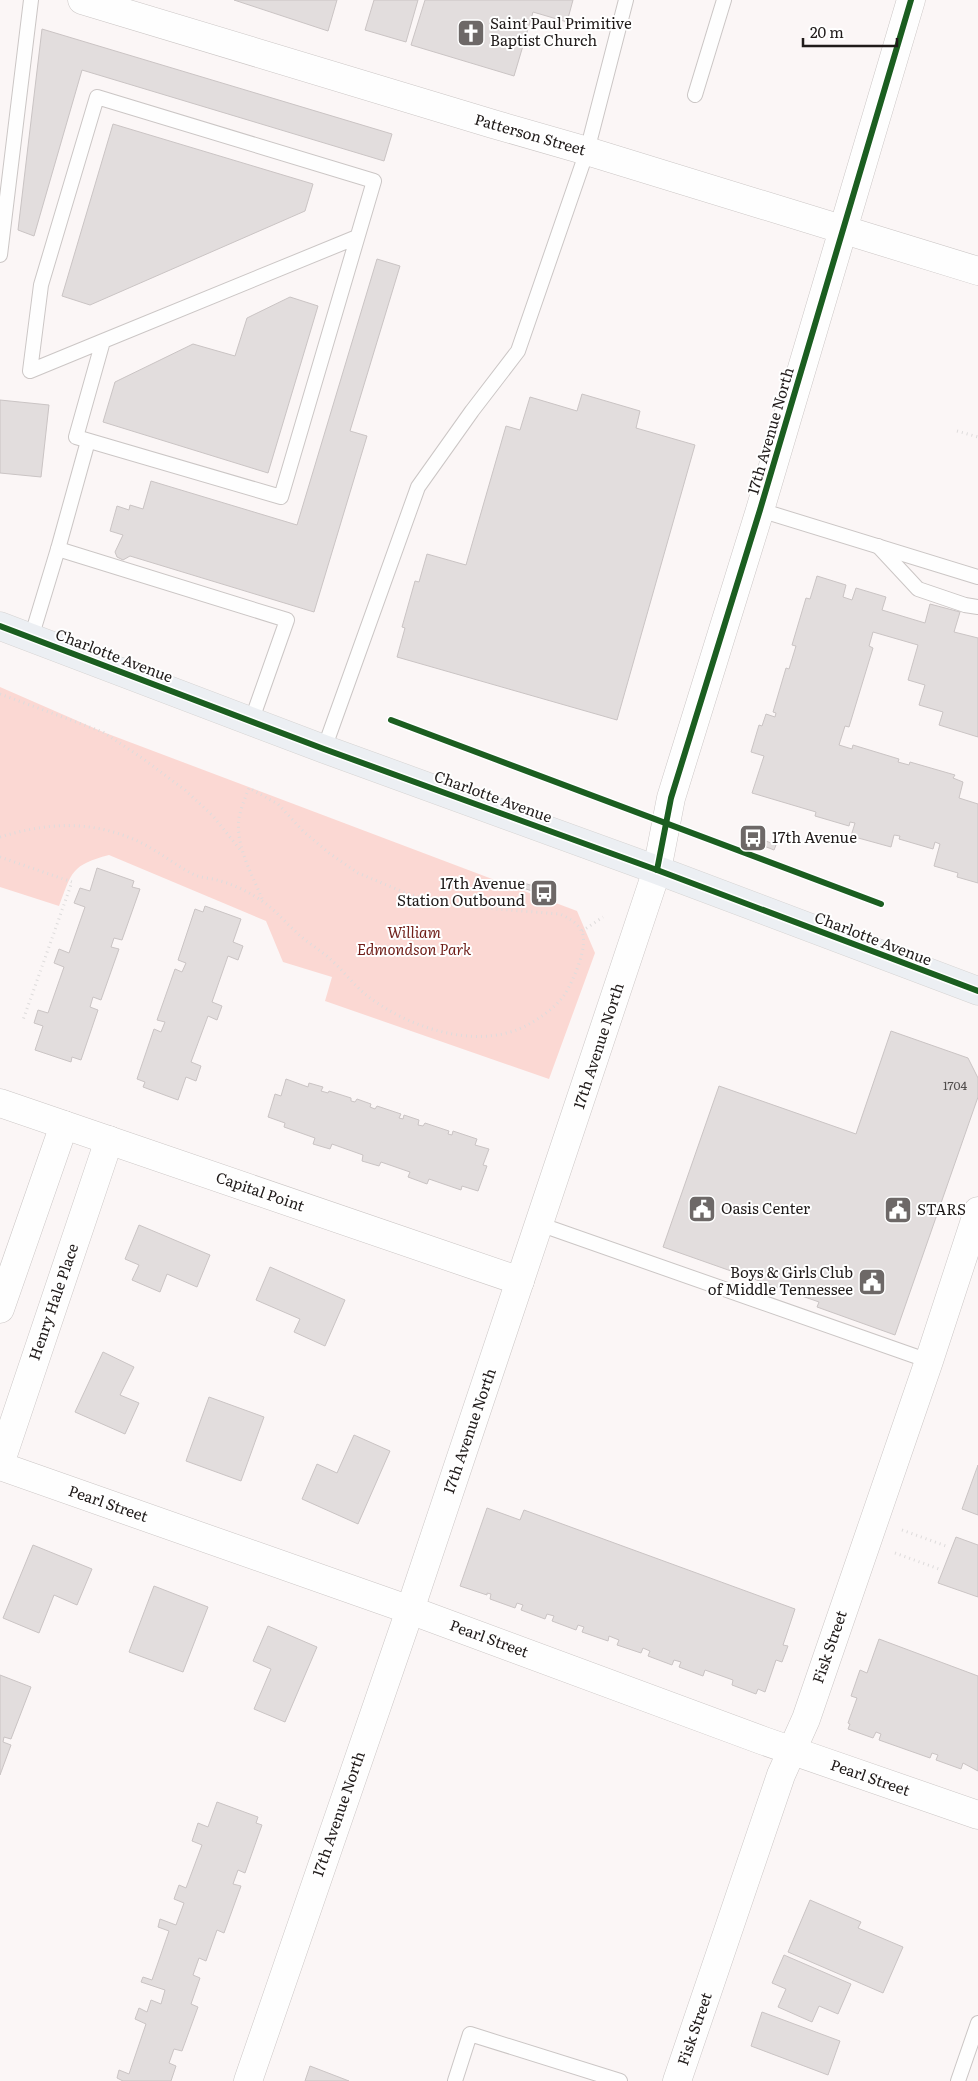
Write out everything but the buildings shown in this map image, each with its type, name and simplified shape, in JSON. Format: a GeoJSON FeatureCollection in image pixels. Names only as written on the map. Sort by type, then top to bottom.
{"type":"FeatureCollection","features":[{"type":"Feature","properties":{"kind":"main road","name":"Charlotte Avenue"},"geometry":{"type":"LineString","coordinates":[[0,626],[324,749],[657,870],[978,992]]}},
{"type":"Feature","properties":{"kind":"street","name":"Patterson Street"},"geometry":{"type":"LineString","coordinates":[[82,0],[978,271]]}},
{"type":"Feature","properties":{"kind":"street","name":"17th Avenue North"},"geometry":{"type":"LineString","coordinates":[[248,2081],[410,1610],[657,870],[672,798],[760,510],[911,0]]}},
{"type":"Feature","properties":{"kind":"street","name":"Capital Point"},"geometry":{"type":"LineString","coordinates":[[0,1103],[520,1281]]}},
{"type":"Feature","properties":{"kind":"street"},"geometry":{"type":"LineString","coordinates":[[0,1310],[64,1125]]}},
{"type":"Feature","properties":{"kind":"street","name":"Henry Hale Place"},"geometry":{"type":"LineString","coordinates":[[0,1465],[109,1140]]}},
{"type":"Feature","properties":{"kind":"street","name":"Fisk Street"},"geometry":{"type":"LineString","coordinates":[[677,2081],[778,1784],[809,1710],[929,1361],[965,1266],[977,1215]]}},
{"type":"Feature","properties":{"kind":"street","name":"Pearl Street"},"geometry":{"type":"LineString","coordinates":[[0,1465],[410,1610],[792,1751],[978,1816]]}},
{"type":"Feature","properties":{"kind":"lane"},"geometry":{"type":"LineString","coordinates":[[0,255],[31,0]]}},
{"type":"Feature","properties":{"kind":"lane"},"geometry":{"type":"LineString","coordinates":[[324,749],[418,487],[472,411],[518,351],[586,151],[626,0]]}},
{"type":"Feature","properties":{"kind":"lane"},"geometry":{"type":"LineString","coordinates":[[695,95],[724,0]]}},
{"type":"Feature","properties":{"kind":"lane"},"geometry":{"type":"LineString","coordinates":[[103,341],[76,437],[280,497],[374,181],[97,97],[41,285],[30,371],[103,341],[357,237]]}},
{"type":"Feature","properties":{"kind":"lane"},"geometry":{"type":"LineString","coordinates":[[31,638],[88,441]]}},
{"type":"Feature","properties":{"kind":"lane"},"geometry":{"type":"LineString","coordinates":[[760,510],[978,577]]}},
{"type":"Feature","properties":{"kind":"lane"},"geometry":{"type":"LineString","coordinates":[[878,546],[918,590],[965,605],[978,607]]}},
{"type":"Feature","properties":{"kind":"lane"},"geometry":{"type":"LineString","coordinates":[[58,548],[287,620],[252,722]]}},
{"type":"Feature","properties":{"kind":"lane"},"geometry":{"type":"LineString","coordinates":[[539,1224],[929,1361]]}},
{"type":"Feature","properties":{"kind":"lane"},"geometry":{"type":"LineString","coordinates":[[958,2081],[978,2023]]}},
{"type":"Feature","properties":{"kind":"lane"},"geometry":{"type":"LineString","coordinates":[[455,2081],[470,2034],[620,2081]]}},
{"type":"Feature","properties":{"kind":"path"},"geometry":{"type":"LineString","coordinates":[[957,431],[978,437]]}},
{"type":"Feature","properties":{"kind":"path"},"geometry":{"type":"LineString","coordinates":[[0,694],[103,732],[185,790],[213,816],[244,854]]}},
{"type":"Feature","properties":{"kind":"path"},"geometry":{"type":"LineString","coordinates":[[0,837],[40,828],[65,825],[97,827],[134,839],[197,876],[219,880],[248,892],[263,901],[312,946],[328,957],[366,995],[398,1015],[447,1034],[474,1038],[501,1035],[529,1025],[548,1012],[564,995],[576,971],[583,948],[582,931],[573,920],[560,914],[446,906],[406,893],[358,873],[329,853],[303,831],[278,804],[249,788],[239,819],[239,833],[244,854],[263,901]]}},
{"type":"Feature","properties":{"kind":"path"},"geometry":{"type":"LineString","coordinates":[[0,857],[72,882],[23,1020]]}},
{"type":"Feature","properties":{"kind":"path"},"geometry":{"type":"LineString","coordinates":[[582,931],[603,917]]}},
{"type":"Feature","properties":{"kind":"path"},"geometry":{"type":"LineString","coordinates":[[898,1528],[946,1546]]}},
{"type":"Feature","properties":{"kind":"path"},"geometry":{"type":"LineString","coordinates":[[891,1552],[939,1569]]}},
{"type":"Feature","properties":{"kind":"green space","name":"William Edmondson Park"},"geometry":{"type":"Polygon","coordinates":[[[0,687],[103,732],[577,911],[595,953],[549,1079],[325,1001],[332,977],[283,962],[266,921],[109,855],[87,862],[75,872],[67,885],[59,906],[0,887],[0,687]]]}},
{"type":"Feature","properties":{"kind":"cycle path"},"geometry":{"type":"LineString","coordinates":[[657,870],[671,798],[760,510],[911,0]]}},
{"type":"Feature","properties":{"kind":"cycle path"},"geometry":{"type":"LineString","coordinates":[[0,626],[324,749],[657,870],[978,991]]}},
{"type":"Feature","properties":{"kind":"cycle path"},"geometry":{"type":"LineString","coordinates":[[391,720],[881,904]]}},
{"type":"Feature","properties":{"kind":"place","name":"Saint Paul Primitive Baptist Church"},"geometry":{"type":"Point","coordinates":[471,33]}},
{"type":"Feature","properties":{"kind":"place","name":"17th Avenue"},"geometry":{"type":"Point","coordinates":[753,838]}},
{"type":"Feature","properties":{"kind":"place","name":"17th Avenue Station Outbound"},"geometry":{"type":"Point","coordinates":[544,893]}},
{"type":"Feature","properties":{"kind":"place","name":"Oasis Center"},"geometry":{"type":"Point","coordinates":[702,1209]}},
{"type":"Feature","properties":{"kind":"place","name":"STARS"},"geometry":{"type":"Point","coordinates":[898,1210]}},
{"type":"Feature","properties":{"kind":"place","name":"Boys & Girls Club of Middle Tennessee"},"geometry":{"type":"Point","coordinates":[872,1282]}}]}
